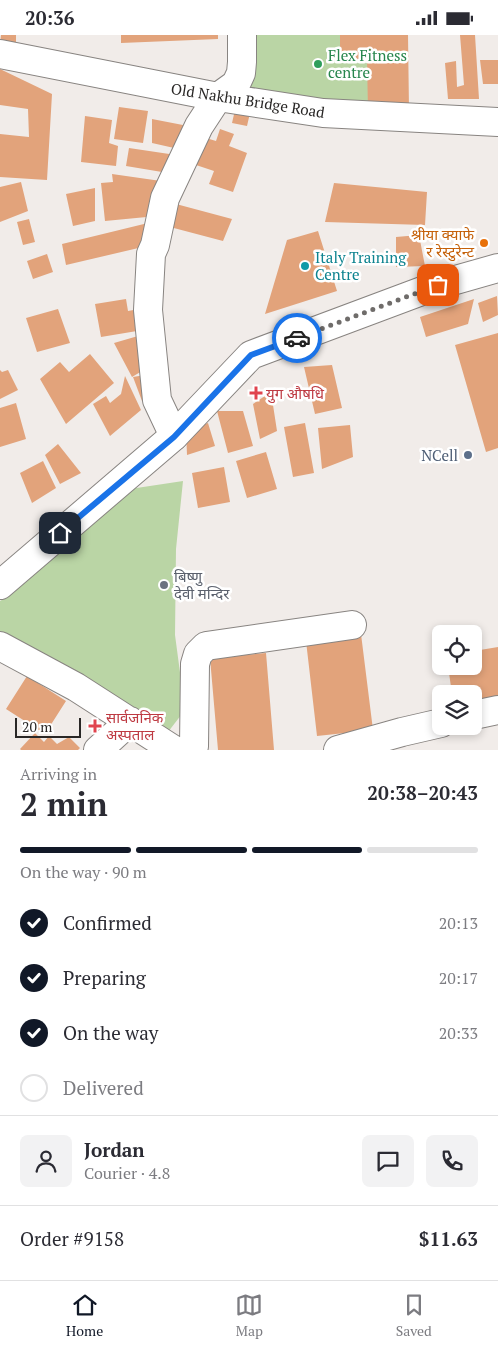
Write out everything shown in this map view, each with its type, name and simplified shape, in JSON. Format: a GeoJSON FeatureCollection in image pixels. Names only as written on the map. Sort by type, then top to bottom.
{"type":"FeatureCollection","features":[{"type":"Feature","properties":{"kind":"street"},"geometry":{"type":"LineString","coordinates":[[174,437],[157,400],[148,311],[152,254],[165,199],[199,126],[218,97],[236,83],[241,73],[242,35]]}},
{"type":"Feature","properties":{"kind":"street","name":"Old Nakhu Bridge Road"},"geometry":{"type":"LineString","coordinates":[[0,54],[218,97],[323,113],[498,122]]}},
{"type":"Feature","properties":{"kind":"street"},"geometry":{"type":"LineString","coordinates":[[0,585],[174,437],[251,355],[438,285],[498,268]]}},
{"type":"Feature","properties":{"kind":"street"},"geometry":{"type":"LineString","coordinates":[[0,646],[76,687],[130,721],[185,749],[195,664],[198,654],[206,646],[352,625]]}},
{"type":"Feature","properties":{"kind":"street"},"geometry":{"type":"LineString","coordinates":[[482,713],[498,710]]}},
{"type":"Feature","properties":{"kind":"street"},"geometry":{"type":"LineString","coordinates":[[98,750],[130,721]]}},
{"type":"Feature","properties":{"kind":"street"},"geometry":{"type":"LineString","coordinates":[[338,750],[432,725]]}},
{"type":"Feature","properties":{"kind":"green space","name":"Flex Fitness centre"},"geometry":{"type":"Polygon","coordinates":[[[237,35],[398,35],[405,111],[235,94],[237,35]]]}},
{"type":"Feature","properties":{"kind":"green space"},"geometry":{"type":"Polygon","coordinates":[[[183,481],[176,549],[175,635],[185,710],[168,732],[0,636],[0,601],[7,597],[32,550],[130,489],[183,481]]]}},
{"type":"Feature","properties":{"kind":"building"},"geometry":{"type":"Polygon","coordinates":[[[1,35],[16,35],[16,44],[0,44],[1,35]]]}},
{"type":"Feature","properties":{"kind":"building"},"geometry":{"type":"Polygon","coordinates":[[[121,35],[218,35],[218,39],[121,43],[121,35]]]}},
{"type":"Feature","properties":{"kind":"building"},"geometry":{"type":"Polygon","coordinates":[[[340,35],[408,35],[409,110],[368,111],[367,60],[340,60],[340,35]]]}},
{"type":"Feature","properties":{"kind":"building"},"geometry":{"type":"Polygon","coordinates":[[[460,35],[475,35],[479,99],[448,99],[445,63],[456,61],[457,87],[464,85],[460,35]]]}},
{"type":"Feature","properties":{"kind":"building"},"geometry":{"type":"Polygon","coordinates":[[[480,60],[498,60],[498,84],[483,84],[480,60]]]}},
{"type":"Feature","properties":{"kind":"building"},"geometry":{"type":"Polygon","coordinates":[[[0,69],[52,94],[47,180],[0,177],[0,134],[29,137],[28,109],[0,105],[0,69]]]}},
{"type":"Feature","properties":{"kind":"building"},"geometry":{"type":"Polygon","coordinates":[[[119,107],[148,111],[143,143],[114,139],[119,107]]]}},
{"type":"Feature","properties":{"kind":"building"},"geometry":{"type":"Polygon","coordinates":[[[235,110],[250,113],[247,126],[232,123],[235,110]]]}},
{"type":"Feature","properties":{"kind":"building"},"geometry":{"type":"Polygon","coordinates":[[[85,116],[112,120],[109,143],[118,146],[116,166],[81,162],[85,116]]]}},
{"type":"Feature","properties":{"kind":"building"},"geometry":{"type":"Polygon","coordinates":[[[152,119],[188,126],[183,150],[152,143],[152,119]]]}},
{"type":"Feature","properties":{"kind":"building"},"geometry":{"type":"Polygon","coordinates":[[[220,129],[234,134],[229,146],[247,153],[233,192],[209,184],[214,171],[196,165],[206,138],[216,141],[220,129]]]}},
{"type":"Feature","properties":{"kind":"building"},"geometry":{"type":"Polygon","coordinates":[[[129,148],[176,155],[174,174],[126,166],[129,148]]]}},
{"type":"Feature","properties":{"kind":"building"},"geometry":{"type":"Polygon","coordinates":[[[112,174],[161,181],[157,216],[105,221],[101,183],[113,182],[112,174]]]}},
{"type":"Feature","properties":{"kind":"building"},"geometry":{"type":"Polygon","coordinates":[[[21,182],[28,211],[0,222],[0,187],[21,182]]]}},
{"type":"Feature","properties":{"kind":"building"},"geometry":{"type":"Polygon","coordinates":[[[334,183],[427,192],[425,225],[325,222],[334,183]]]}},
{"type":"Feature","properties":{"kind":"building"},"geometry":{"type":"Polygon","coordinates":[[[95,188],[95,221],[73,226],[66,194],[95,188]]]}},
{"type":"Feature","properties":{"kind":"building"},"geometry":{"type":"Polygon","coordinates":[[[176,204],[232,219],[223,241],[170,227],[176,204]]]}},
{"type":"Feature","properties":{"kind":"building"},"geometry":{"type":"Polygon","coordinates":[[[29,219],[35,242],[23,245],[17,222],[29,219]]]}},
{"type":"Feature","properties":{"kind":"building"},"geometry":{"type":"Polygon","coordinates":[[[148,223],[147,246],[66,265],[62,244],[148,223]]]}},
{"type":"Feature","properties":{"kind":"building","name":"Italy Training Centre"},"geometry":{"type":"Polygon","coordinates":[[[318,231],[337,291],[265,314],[287,240],[318,231]]]}},
{"type":"Feature","properties":{"kind":"building"},"geometry":{"type":"Polygon","coordinates":[[[419,235],[425,266],[396,267],[396,237],[419,235]]]}},
{"type":"Feature","properties":{"kind":"building"},"geometry":{"type":"Polygon","coordinates":[[[47,254],[53,272],[33,279],[27,261],[47,254]]]}},
{"type":"Feature","properties":{"kind":"building"},"geometry":{"type":"Polygon","coordinates":[[[497,296],[498,315],[483,322],[478,303],[497,296]]]}},
{"type":"Feature","properties":{"kind":"building"},"geometry":{"type":"Polygon","coordinates":[[[126,299],[128,311],[139,309],[143,330],[101,337],[95,304],[126,299]]]}},
{"type":"Feature","properties":{"kind":"building"},"geometry":{"type":"Polygon","coordinates":[[[474,299],[468,324],[426,337],[420,317],[474,299]]]}},
{"type":"Feature","properties":{"kind":"building"},"geometry":{"type":"Polygon","coordinates":[[[58,309],[70,343],[37,352],[26,318],[58,309]]]}},
{"type":"Feature","properties":{"kind":"building"},"geometry":{"type":"Polygon","coordinates":[[[498,333],[498,448],[486,452],[455,345],[498,333]]]}},
{"type":"Feature","properties":{"kind":"building"},"geometry":{"type":"Polygon","coordinates":[[[138,336],[147,368],[132,377],[114,343],[138,336]]]}},
{"type":"Feature","properties":{"kind":"building"},"geometry":{"type":"Polygon","coordinates":[[[90,354],[114,383],[66,424],[40,379],[60,362],[69,372],[90,354]]]}},
{"type":"Feature","properties":{"kind":"building"},"geometry":{"type":"Polygon","coordinates":[[[332,365],[342,408],[315,414],[304,367],[332,365]]]}},
{"type":"Feature","properties":{"kind":"building"},"geometry":{"type":"Polygon","coordinates":[[[0,370],[2,372],[8,370],[18,390],[0,399],[0,370]]]}},
{"type":"Feature","properties":{"kind":"building"},"geometry":{"type":"Polygon","coordinates":[[[145,375],[149,397],[142,401],[133,377],[145,375]]]}},
{"type":"Feature","properties":{"kind":"building"},"geometry":{"type":"Polygon","coordinates":[[[125,376],[141,410],[110,436],[93,404],[106,396],[110,403],[121,394],[125,376]]]}},
{"type":"Feature","properties":{"kind":"building"},"geometry":{"type":"Polygon","coordinates":[[[271,392],[277,431],[260,439],[253,404],[271,392]]]}},
{"type":"Feature","properties":{"kind":"building"},"geometry":{"type":"Polygon","coordinates":[[[16,403],[26,439],[0,447],[0,408],[16,403]]]}},
{"type":"Feature","properties":{"kind":"building"},"geometry":{"type":"Polygon","coordinates":[[[217,411],[243,411],[253,446],[228,453],[217,411]]]}},
{"type":"Feature","properties":{"kind":"building"},"geometry":{"type":"Polygon","coordinates":[[[208,423],[215,446],[187,455],[186,430],[208,423]]]}},
{"type":"Feature","properties":{"kind":"building"},"geometry":{"type":"Polygon","coordinates":[[[305,423],[314,473],[293,477],[284,427],[305,423]]]}},
{"type":"Feature","properties":{"kind":"building"},"geometry":{"type":"Polygon","coordinates":[[[350,425],[353,457],[322,469],[318,428],[350,425]]]}},
{"type":"Feature","properties":{"kind":"building"},"geometry":{"type":"Polygon","coordinates":[[[58,444],[81,473],[60,484],[45,455],[58,444]]]}},
{"type":"Feature","properties":{"kind":"building"},"geometry":{"type":"Polygon","coordinates":[[[266,452],[277,489],[247,498],[236,461],[266,452]]]}},
{"type":"Feature","properties":{"kind":"building"},"geometry":{"type":"Polygon","coordinates":[[[43,461],[56,488],[32,503],[20,473],[43,461]]]}},
{"type":"Feature","properties":{"kind":"building"},"geometry":{"type":"Polygon","coordinates":[[[224,467],[230,502],[198,508],[192,473],[224,467]]]}},
{"type":"Feature","properties":{"kind":"building"},"geometry":{"type":"Polygon","coordinates":[[[361,634],[373,730],[317,736],[306,641],[361,634]]]}},
{"type":"Feature","properties":{"kind":"building"},"geometry":{"type":"Polygon","coordinates":[[[498,647],[498,704],[482,707],[482,685],[451,685],[449,675],[482,675],[482,650],[498,647]]]}},
{"type":"Feature","properties":{"kind":"building"},"geometry":{"type":"Polygon","coordinates":[[[266,653],[274,750],[218,750],[210,658],[266,653]]]}},
{"type":"Feature","properties":{"kind":"building"},"geometry":{"type":"Polygon","coordinates":[[[27,676],[66,701],[45,734],[6,709],[27,676]]]}},
{"type":"Feature","properties":{"kind":"building"},"geometry":{"type":"Polygon","coordinates":[[[35,733],[44,742],[49,736],[57,744],[69,737],[80,748],[78,750],[21,750],[35,733]]]}},
{"type":"Feature","properties":{"kind":"way so far"},"geometry":{"type":"LineString","coordinates":[[297,338],[438,285]]}},
{"type":"Feature","properties":{"kind":"place","name":"Flex Fitness centre"},"geometry":{"type":"Point","coordinates":[318,64]}},
{"type":"Feature","properties":{"kind":"place","name":"श्रीया क्याफे र रेस्टुरेन्ट"},"geometry":{"type":"Point","coordinates":[484,243]}},
{"type":"Feature","properties":{"kind":"place","name":"Italy Training Centre"},"geometry":{"type":"Point","coordinates":[305,266]}},
{"type":"Feature","properties":{"kind":"place","name":"युग औषधि"},"geometry":{"type":"Point","coordinates":[256,393]}},
{"type":"Feature","properties":{"kind":"place","name":"NCell"},"geometry":{"type":"Point","coordinates":[468,455]}},
{"type":"Feature","properties":{"kind":"place","name":"बिष्णु देवी मन्दिर"},"geometry":{"type":"Point","coordinates":[164,585]}},
{"type":"Feature","properties":{"kind":"place","name":"सार्वजनिक अस्पताल"},"geometry":{"type":"Point","coordinates":[95,726]}},
{"type":"Feature","properties":{"kind":"route"},"geometry":{"type":"LineString","coordinates":[[60,533],[174,437],[251,355],[297,338]]}}]}
